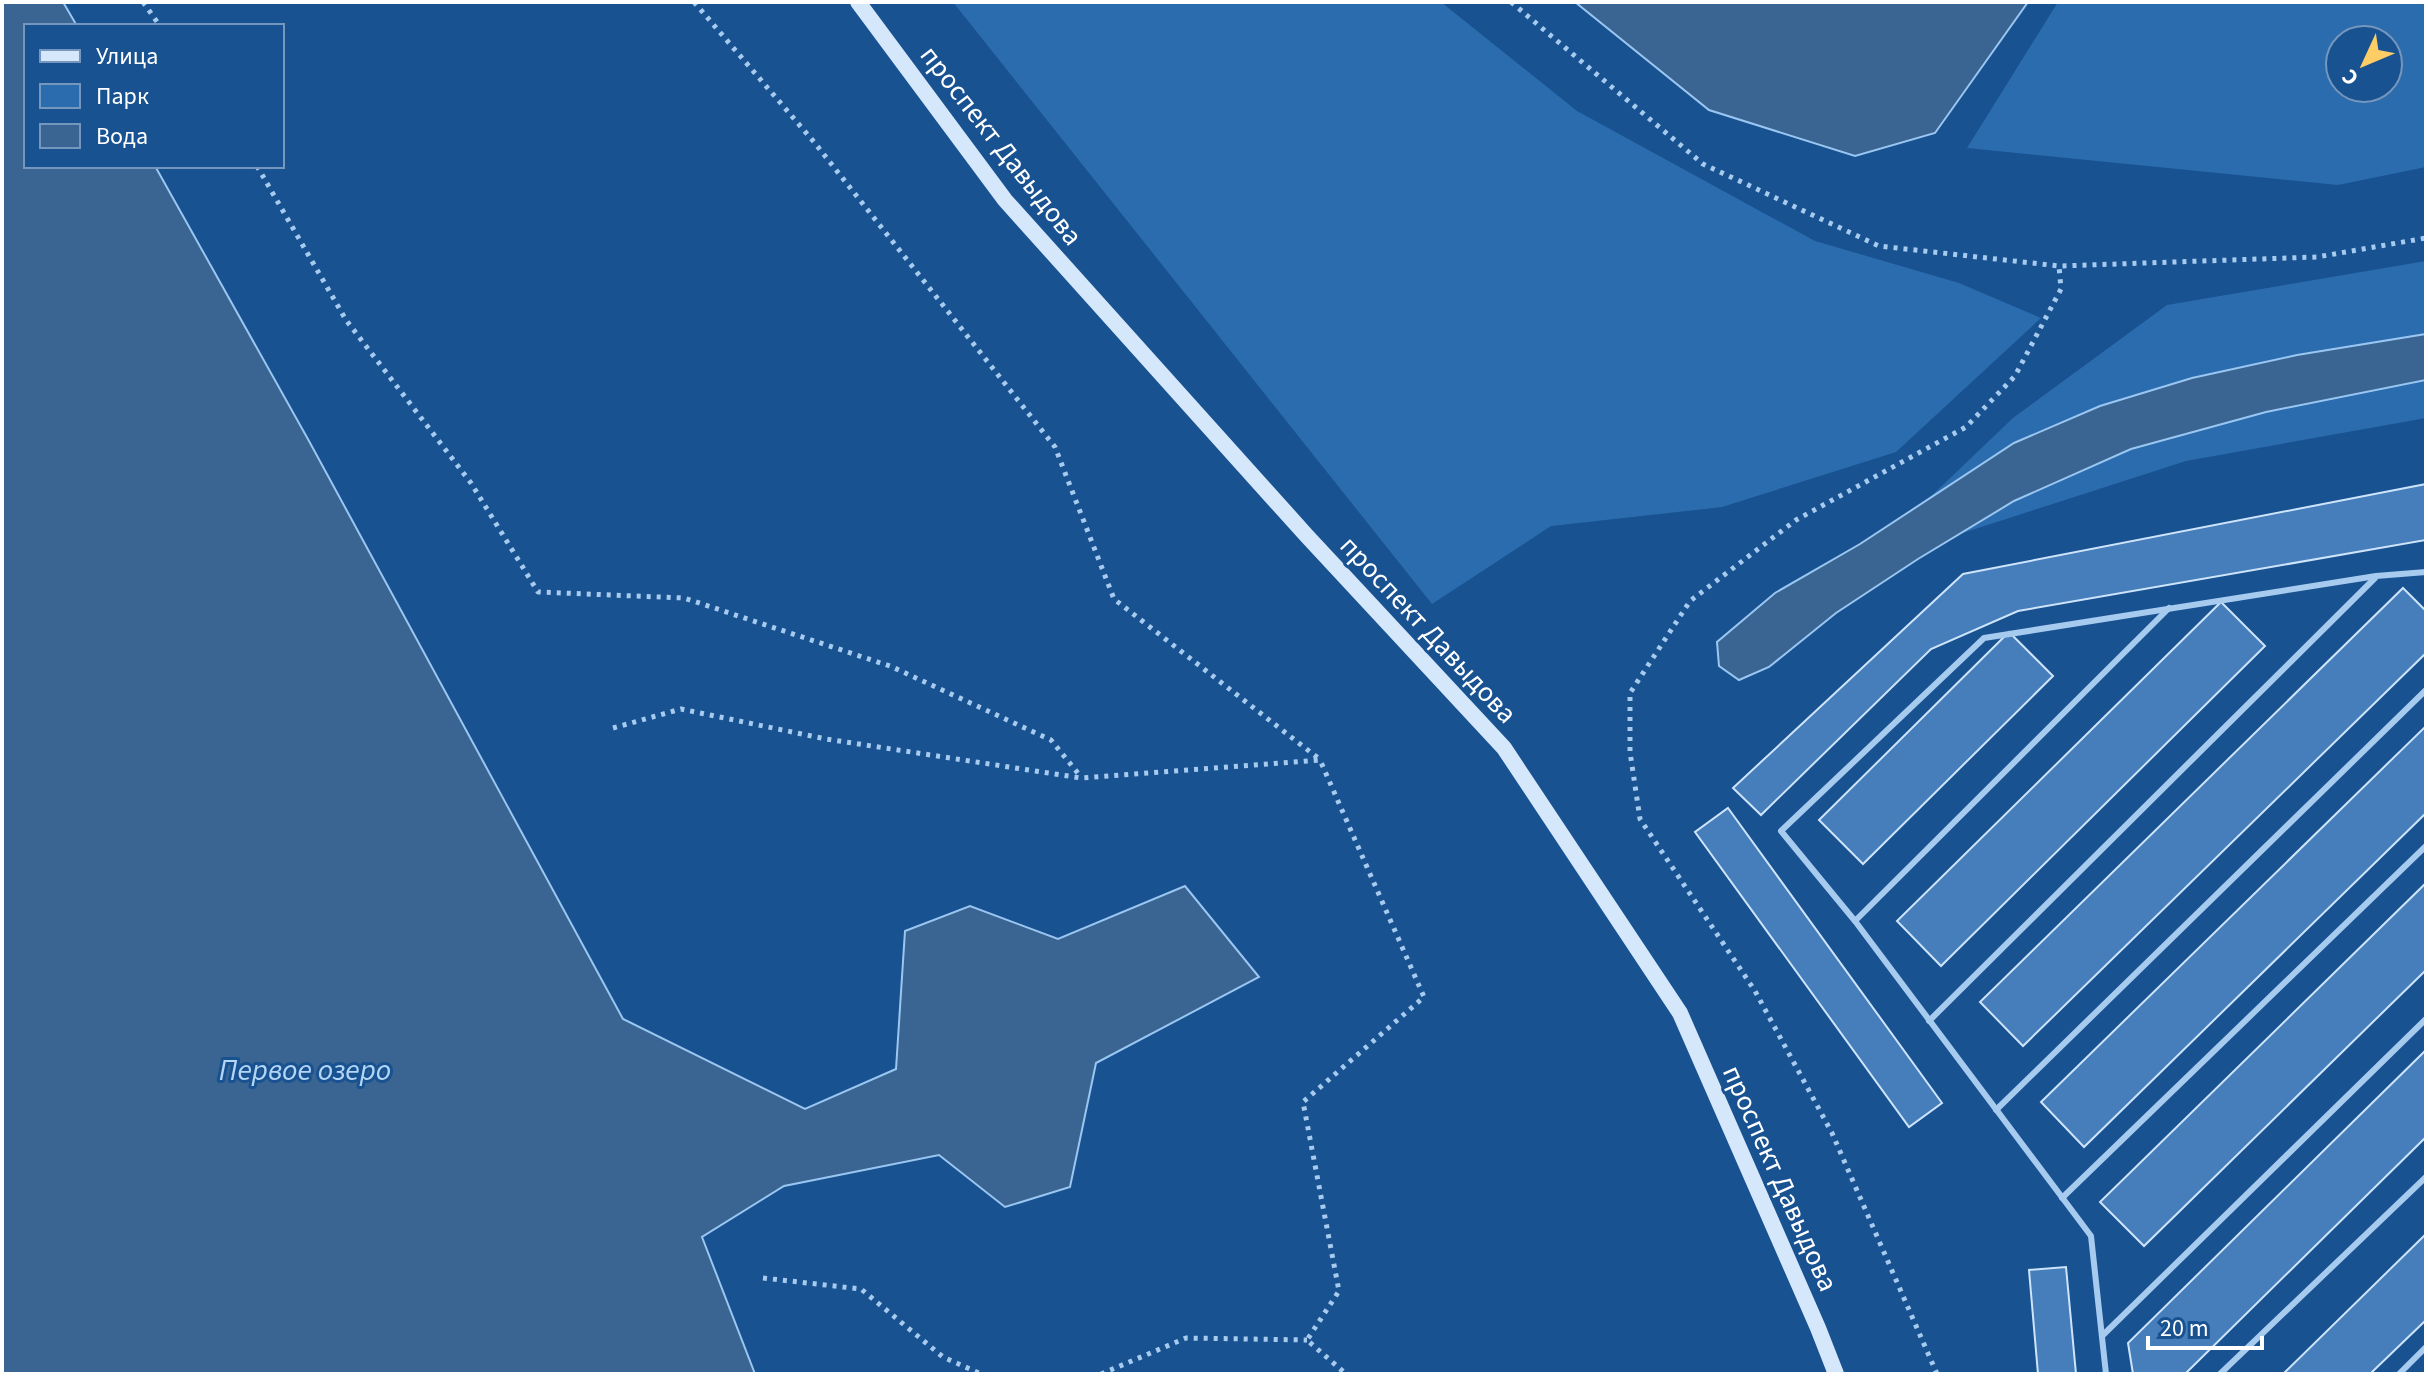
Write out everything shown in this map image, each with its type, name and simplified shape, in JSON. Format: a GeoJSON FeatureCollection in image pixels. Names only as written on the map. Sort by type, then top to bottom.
{"type":"FeatureCollection","features":[{"type":"Feature","properties":{"kind":"street","name":"проспект Давыдова"},"geometry":{"type":"LineString","coordinates":[[858,2],[1005,200],[1306,535],[1504,748],[1680,1013],[1836,1374]]}},
{"type":"Feature","properties":{"kind":"lane"},"geometry":{"type":"LineString","coordinates":[[2106,1374],[2091,1236],[1855,921],[1781,831],[1984,638],[2376,576],[2426,572]]}},
{"type":"Feature","properties":{"kind":"lane"},"geometry":{"type":"LineString","coordinates":[[1929,1021],[2376,576]]}},
{"type":"Feature","properties":{"kind":"lane"},"geometry":{"type":"LineString","coordinates":[[1855,921],[2169,608]]}},
{"type":"Feature","properties":{"kind":"lane"},"geometry":{"type":"LineString","coordinates":[[1996,1110],[2426,690]]}},
{"type":"Feature","properties":{"kind":"lane"},"geometry":{"type":"LineString","coordinates":[[2062,1198],[2426,846]]}},
{"type":"Feature","properties":{"kind":"lane"},"geometry":{"type":"LineString","coordinates":[[2102,1336],[2426,1019]]}},
{"type":"Feature","properties":{"kind":"lane"},"geometry":{"type":"LineString","coordinates":[[2220,1374],[2426,1177]]}},
{"type":"Feature","properties":{"kind":"lane"},"geometry":{"type":"LineString","coordinates":[[2399,1374],[2426,1347]]}},
{"type":"Feature","properties":{"kind":"path"},"geometry":{"type":"LineString","coordinates":[[143,2],[159,24]]}},
{"type":"Feature","properties":{"kind":"path"},"geometry":{"type":"LineString","coordinates":[[694,2],[814,142],[1055,447],[1114,599],[1320,760],[1424,997],[1303,1102],[1339,1291],[1307,1340]]}},
{"type":"Feature","properties":{"kind":"path"},"geometry":{"type":"LineString","coordinates":[[1511,2],[1703,164],[1879,246],[2059,266],[2317,257],[2426,238]]}},
{"type":"Feature","properties":{"kind":"path"},"geometry":{"type":"LineString","coordinates":[[258,168],[346,320],[471,483],[538,592],[684,598],[890,666],[1051,740],[1081,778]]}},
{"type":"Feature","properties":{"kind":"path"},"geometry":{"type":"LineString","coordinates":[[613,728],[681,709],[826,739],[1081,778],[1320,760]]}},
{"type":"Feature","properties":{"kind":"path"},"geometry":{"type":"LineString","coordinates":[[763,1278],[861,1289],[943,1357],[981,1374]]}},
{"type":"Feature","properties":{"kind":"path"},"geometry":{"type":"LineString","coordinates":[[1101,1374],[1186,1338],[1307,1340],[1346,1374]]}},
{"type":"Feature","properties":{"kind":"green space"},"geometry":{"type":"Polygon","coordinates":[[[953,2],[1441,2],[1577,111],[1815,241],[1959,283],[2041,318],[1896,452],[1722,507],[1551,526],[1432,604],[953,2]]]}},
{"type":"Feature","properties":{"kind":"green space"},"geometry":{"type":"Polygon","coordinates":[[[2058,2],[2426,2],[2426,167],[2338,185],[1967,148],[2058,2]]]}},
{"type":"Feature","properties":{"kind":"green space"},"geometry":{"type":"Polygon","coordinates":[[[2426,261],[2426,418],[2186,461],[1857,567],[2013,418],[2167,305],[2426,261]]]}},
{"type":"Feature","properties":{"kind":"water","name":"Первое озеро"},"geometry":{"type":"Polygon","coordinates":[[[2,2],[63,2],[76,24],[24,24],[24,168],[156,168],[309,441],[623,1019],[805,1109],[896,1069],[905,931],[970,906],[1058,939],[1185,886],[1259,977],[1096,1063],[1070,1187],[1005,1207],[939,1155],[784,1186],[702,1237],[755,1374],[2,1374],[2,2]]]}},
{"type":"Feature","properties":{"kind":"water"},"geometry":{"type":"Polygon","coordinates":[[[1575,2],[2028,2],[1935,133],[1855,156],[1709,110],[1575,2]]]}},
{"type":"Feature","properties":{"kind":"water"},"geometry":{"type":"Polygon","coordinates":[[[2426,334],[2426,380],[2266,412],[2131,449],[2014,501],[1836,613],[1769,667],[1739,680],[1719,666],[1717,642],[1775,593],[1860,544],[2014,443],[2100,406],[2192,378],[2297,355],[2426,334]]]}},
{"type":"Feature","properties":{"kind":"building"},"geometry":{"type":"Polygon","coordinates":[[[2426,484],[2426,540],[2018,611],[1931,649],[1761,815],[1733,788],[1963,574],[2426,484]]]}},
{"type":"Feature","properties":{"kind":"building"},"geometry":{"type":"Polygon","coordinates":[[[2403,588],[2426,611],[2426,653],[2023,1046],[1980,1002],[2403,588]]]}},
{"type":"Feature","properties":{"kind":"building"},"geometry":{"type":"Polygon","coordinates":[[[2221,602],[2265,646],[1941,966],[1897,921],[2221,602]]]}},
{"type":"Feature","properties":{"kind":"building"},"geometry":{"type":"Polygon","coordinates":[[[2009,632],[2053,676],[1863,864],[1819,820],[2009,632]]]}},
{"type":"Feature","properties":{"kind":"building"},"geometry":{"type":"Polygon","coordinates":[[[2426,726],[2426,813],[2084,1147],[2041,1102],[2426,726]]]}},
{"type":"Feature","properties":{"kind":"building"},"geometry":{"type":"Polygon","coordinates":[[[1728,808],[1942,1103],[1909,1127],[1695,832],[1728,808]]]}},
{"type":"Feature","properties":{"kind":"building"},"geometry":{"type":"Polygon","coordinates":[[[2426,883],[2426,970],[2144,1246],[2100,1202],[2426,883]]]}},
{"type":"Feature","properties":{"kind":"building"},"geometry":{"type":"Polygon","coordinates":[[[2426,1050],[2426,1137],[2185,1374],[2133,1374],[2128,1343],[2426,1050]]]}},
{"type":"Feature","properties":{"kind":"building"},"geometry":{"type":"Polygon","coordinates":[[[2426,1234],[2426,1320],[2370,1374],[2283,1374],[2426,1234]]]}},
{"type":"Feature","properties":{"kind":"building"},"geometry":{"type":"Polygon","coordinates":[[[2066,1267],[2076,1374],[2038,1374],[2029,1270],[2066,1267]]]}}]}
